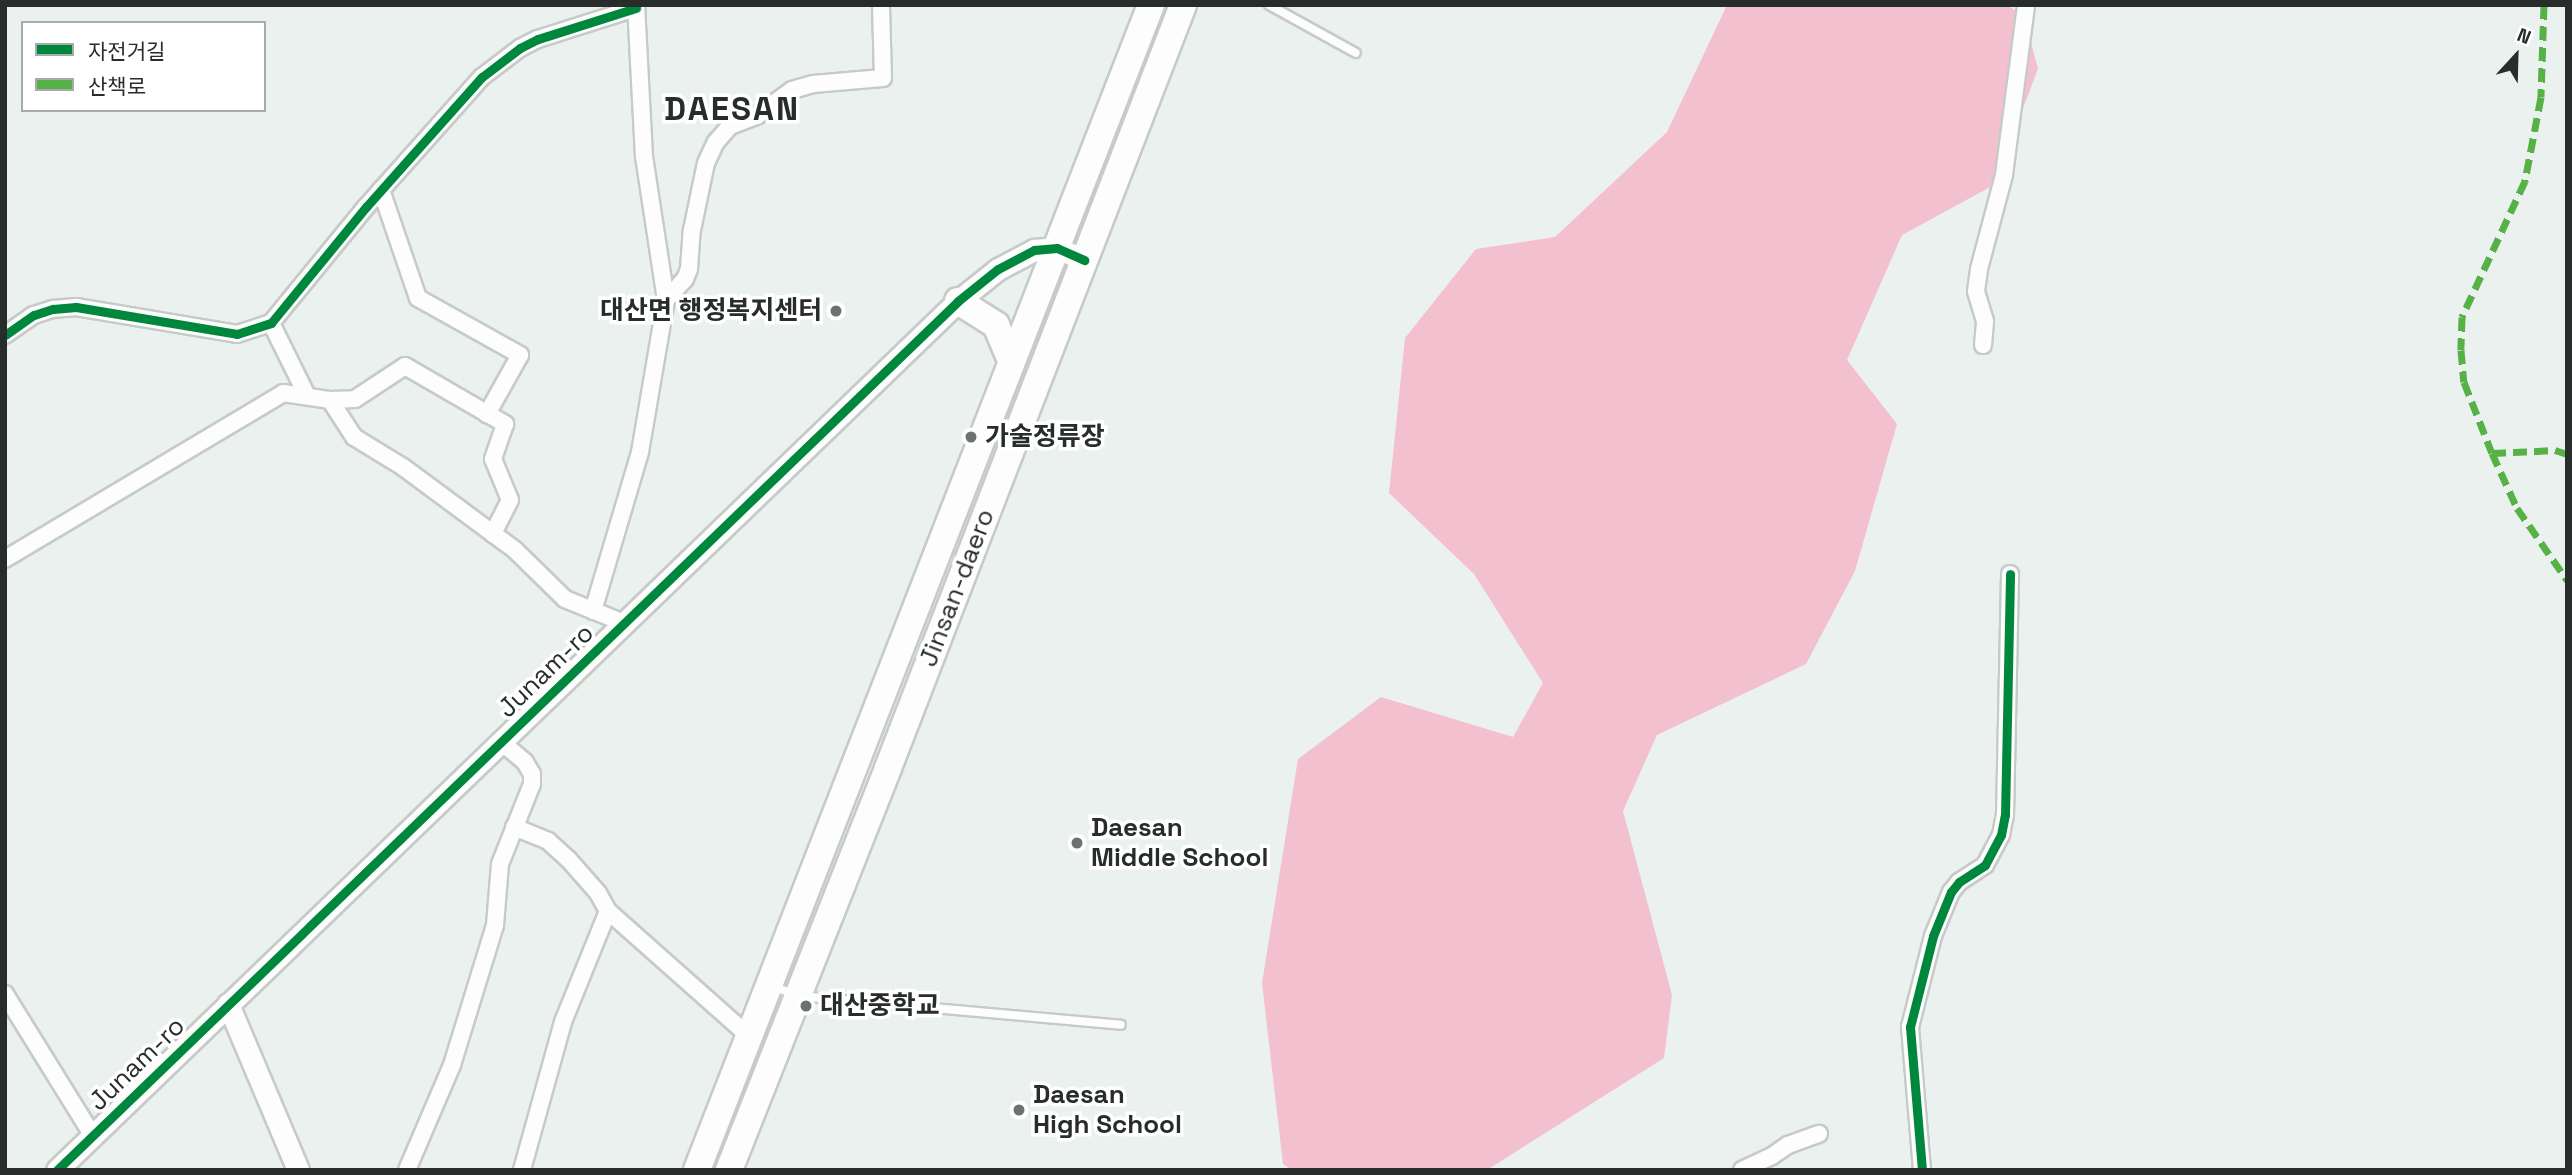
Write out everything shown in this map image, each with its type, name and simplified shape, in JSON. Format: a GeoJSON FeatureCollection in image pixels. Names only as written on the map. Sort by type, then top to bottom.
{"type":"FeatureCollection","features":[{"type":"Feature","properties":{"kind":"main road","name":"Jinsan-daero"},"geometry":{"type":"LineString","coordinates":[[697,1170],[1151,5]]}},
{"type":"Feature","properties":{"kind":"main road","name":"Jinsan-daero"},"geometry":{"type":"LineString","coordinates":[[729,1170],[1183,5]]}},
{"type":"Feature","properties":{"kind":"main road"},"geometry":{"type":"LineString","coordinates":[[958,301],[996,325],[1011,361]]}},
{"type":"Feature","properties":{"kind":"street"},"geometry":{"type":"LineString","coordinates":[[666,300],[685,279],[689,269],[692,230],[706,163],[716,142],[730,126],[758,115],[778,97],[792,90],[813,84],[883,78],[881,5]]}},
{"type":"Feature","properties":{"kind":"street"},"geometry":{"type":"LineString","coordinates":[[1983,345],[1985,321],[1976,291],[1979,269],[2004,175],[2026,5]]}},
{"type":"Feature","properties":{"kind":"street"},"geometry":{"type":"LineString","coordinates":[[5,335],[34,316],[53,309],[76,307],[237,334],[271,323],[381,190],[482,77],[520,48],[538,39],[636,7],[644,157],[666,300],[639,452],[593,611]]}},
{"type":"Feature","properties":{"kind":"street"},"geometry":{"type":"LineString","coordinates":[[381,190],[418,298],[520,355],[487,414]]}},
{"type":"Feature","properties":{"kind":"street"},"geometry":{"type":"LineString","coordinates":[[1057,248],[1084,260]]}},
{"type":"Feature","properties":{"kind":"street","name":"Junam-ro"},"geometry":{"type":"LineString","coordinates":[[57,1170],[958,301],[1017,256],[1034,250],[1057,248]]}},
{"type":"Feature","properties":{"kind":"street"},"geometry":{"type":"LineString","coordinates":[[271,323],[307,397]]}},
{"type":"Feature","properties":{"kind":"street"},"geometry":{"type":"LineString","coordinates":[[5,559],[283,393],[331,400],[355,400],[405,366],[505,424],[493,459],[510,500],[493,534]]}},
{"type":"Feature","properties":{"kind":"street"},"geometry":{"type":"LineString","coordinates":[[331,400],[354,437],[403,467],[515,550],[565,599],[624,624]]}},
{"type":"Feature","properties":{"kind":"street"},"geometry":{"type":"LineString","coordinates":[[1922,1170],[1910,1027],[1933,936],[1951,892],[1959,882],[1986,865],[2001,835],[2005,815],[2010,574]]}},
{"type":"Feature","properties":{"kind":"street"},"geometry":{"type":"LineString","coordinates":[[407,1170],[452,1065],[495,925],[500,864],[532,784],[532,774],[526,762],[502,743]]}},
{"type":"Feature","properties":{"kind":"street"},"geometry":{"type":"LineString","coordinates":[[514,827],[548,841],[598,893],[608,911],[749,1036]]}},
{"type":"Feature","properties":{"kind":"street"},"geometry":{"type":"LineString","coordinates":[[522,1170],[563,1021],[608,911]]}},
{"type":"Feature","properties":{"kind":"street"},"geometry":{"type":"LineString","coordinates":[[5,994],[93,1136]]}},
{"type":"Feature","properties":{"kind":"street"},"geometry":{"type":"LineString","coordinates":[[228,1004],[298,1170]]}},
{"type":"Feature","properties":{"kind":"street"},"geometry":{"type":"LineString","coordinates":[[1742,1170],[1772,1157],[1788,1145],[1819,1134]]}},
{"type":"Feature","properties":{"kind":"lane"},"geometry":{"type":"LineString","coordinates":[[1269,5],[1356,53]]}},
{"type":"Feature","properties":{"kind":"lane"},"geometry":{"type":"LineString","coordinates":[[769,985],[799,996],[1121,1025]]}},
{"type":"Feature","properties":{"kind":"shaded area"},"geometry":{"type":"Polygon","coordinates":[[[1727,5],[2007,5],[2024,16],[2038,69],[1994,185],[1902,235],[1847,360],[1897,424],[1855,571],[1806,664],[1657,735],[1623,811],[1672,995],[1664,1058],[1487,1170],[1292,1170],[1283,1164],[1262,983],[1298,759],[1381,697],[1513,737],[1543,683],[1474,574],[1389,493],[1405,338],[1476,249],[1555,237],[1667,132],[1727,5]]]}},
{"type":"Feature","properties":{"kind":"marked path"},"geometry":{"type":"LineString","coordinates":[[2544,5],[2541,97],[2525,181],[2462,317],[2461,350],[2464,382],[2492,453],[2555,450],[2567,454]]}},
{"type":"Feature","properties":{"kind":"marked path"},"geometry":{"type":"LineString","coordinates":[[2492,453],[2517,508],[2567,580]]}},
{"type":"Feature","properties":{"kind":"cycle path"},"geometry":{"type":"LineString","coordinates":[[5,335],[34,315],[53,309],[76,307],[237,334],[271,323],[366,207],[482,77],[520,48],[538,39],[636,8]]}},
{"type":"Feature","properties":{"kind":"cycle path"},"geometry":{"type":"LineString","coordinates":[[57,1170],[958,301],[998,269],[1034,250],[1057,248],[1084,260]]}},
{"type":"Feature","properties":{"kind":"cycle path"},"geometry":{"type":"LineString","coordinates":[[1922,1170],[1910,1027],[1933,936],[1951,892],[1959,882],[1985,865],[2001,835],[2005,815],[2010,574]]}},
{"type":"Feature","properties":{"kind":"place","name":"대산면 행정복지센터"},"geometry":{"type":"Point","coordinates":[836,311]}},
{"type":"Feature","properties":{"kind":"place","name":"가술정류장"},"geometry":{"type":"Point","coordinates":[971,437]}},
{"type":"Feature","properties":{"kind":"place","name":"Daesan Middle School"},"geometry":{"type":"Point","coordinates":[1077,843]}},
{"type":"Feature","properties":{"kind":"place","name":"대산중학교"},"geometry":{"type":"Point","coordinates":[806,1006]}},
{"type":"Feature","properties":{"kind":"place","name":"Daesan High School"},"geometry":{"type":"Point","coordinates":[1019,1110]}},
{"type":"Feature","properties":{"kind":"district","name":"DAESAN"},"geometry":{"type":"Point","coordinates":[732,110]}}]}
